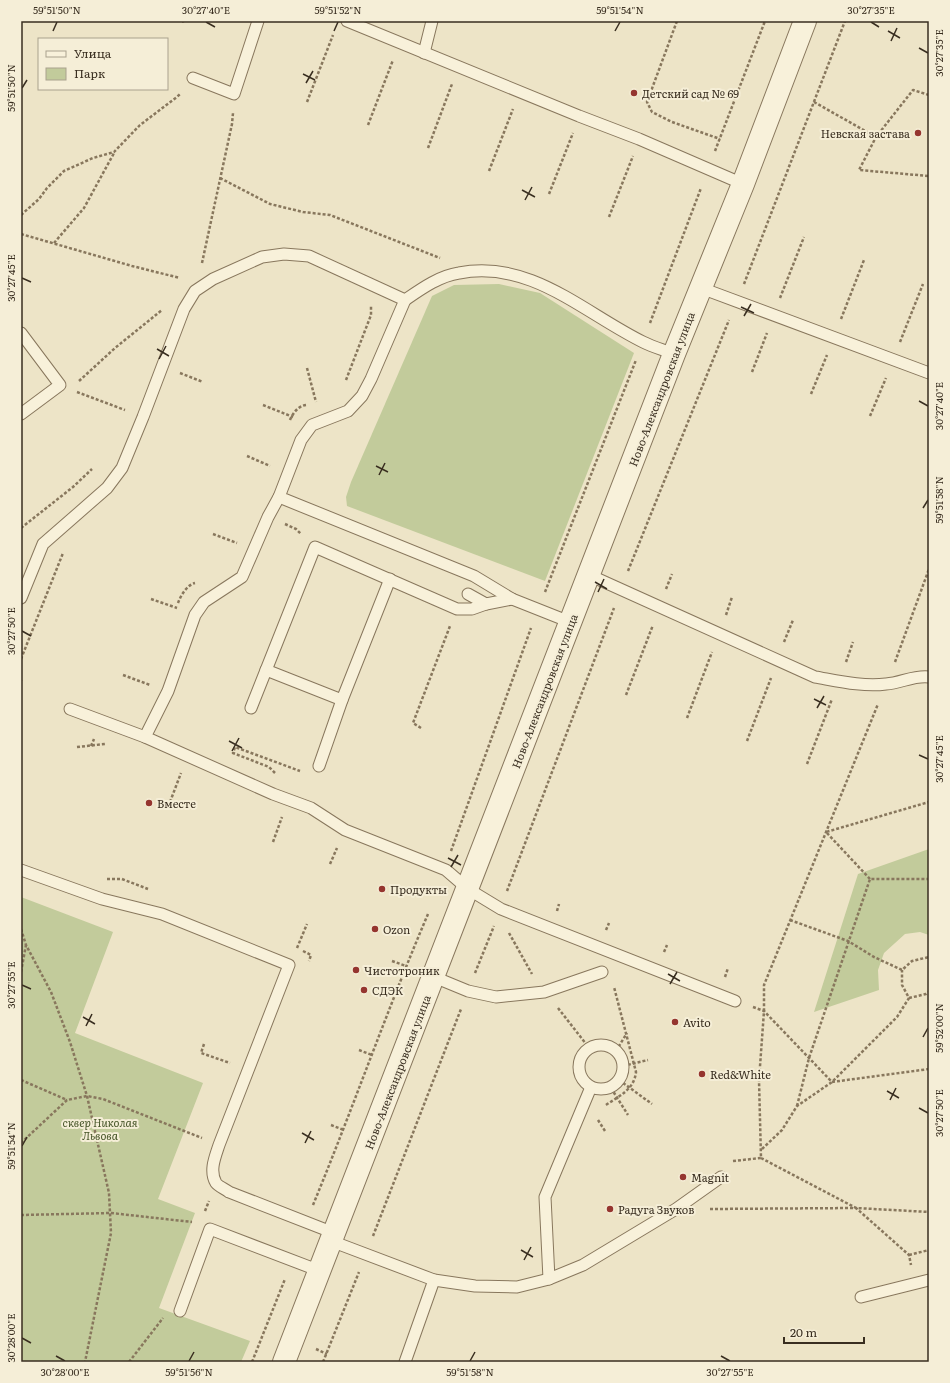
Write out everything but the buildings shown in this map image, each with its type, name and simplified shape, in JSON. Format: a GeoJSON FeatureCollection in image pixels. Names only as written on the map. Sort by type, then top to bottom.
{"type":"FeatureCollection","features":[{"type":"Feature","properties":{"kind":"street","name":"Ново-Александровская улица"},"geometry":{"type":"LineString","coordinates":[[284,1362],[468,889],[588,575],[674,354],[743,184],[805,21]]}},
{"type":"Feature","properties":{"kind":"lane"},"geometry":{"type":"LineString","coordinates":[[193,78],[234,94],[258,21]]}},
{"type":"Feature","properties":{"kind":"lane"},"geometry":{"type":"LineString","coordinates":[[347,21],[519,92],[639,139],[743,184]]}},
{"type":"Feature","properties":{"kind":"lane"},"geometry":{"type":"LineString","coordinates":[[424,53],[432,21]]}},
{"type":"Feature","properties":{"kind":"lane"},"geometry":{"type":"LineString","coordinates":[[21,598],[43,544],[107,488],[122,468],[184,309],[195,291],[213,279],[262,257],[284,254],[309,256],[405,300]]}},
{"type":"Feature","properties":{"kind":"lane"},"geometry":{"type":"LineString","coordinates":[[145,737],[168,691],[195,616],[204,602],[242,577],[268,517],[279,497],[301,440],[312,425],[348,411],[362,396],[405,300],[428,284],[458,273],[489,270],[520,276],[551,288],[643,342],[674,354]]}},
{"type":"Feature","properties":{"kind":"lane"},"geometry":{"type":"LineString","coordinates":[[701,288],[929,373]]}},
{"type":"Feature","properties":{"kind":"lane"},"geometry":{"type":"LineString","coordinates":[[21,333],[65,387],[21,414]]}},
{"type":"Feature","properties":{"kind":"lane"},"geometry":{"type":"LineString","coordinates":[[279,497],[474,576],[512,599],[570,622]]}},
{"type":"Feature","properties":{"kind":"lane"},"geometry":{"type":"LineString","coordinates":[[251,708],[315,546],[457,609],[472,609],[486,604],[512,599]]}},
{"type":"Feature","properties":{"kind":"lane"},"geometry":{"type":"LineString","coordinates":[[588,575],[815,677],[854,684],[886,684],[921,676],[929,677]]}},
{"type":"Feature","properties":{"kind":"lane"},"geometry":{"type":"LineString","coordinates":[[318,766],[390,578]]}},
{"type":"Feature","properties":{"kind":"lane"},"geometry":{"type":"LineString","coordinates":[[468,594],[486,604]]}},
{"type":"Feature","properties":{"kind":"lane"},"geometry":{"type":"LineString","coordinates":[[266,670],[342,700]]}},
{"type":"Feature","properties":{"kind":"lane"},"geometry":{"type":"LineString","coordinates":[[70,709],[145,737],[273,794],[311,808],[345,830],[446,870],[468,889],[500,909],[735,1001]]}},
{"type":"Feature","properties":{"kind":"lane"},"geometry":{"type":"LineString","coordinates":[[21,870],[102,899],[162,914],[289,965],[213,1160],[212,1172],[216,1183],[229,1192],[332,1237],[366,1254],[434,1280],[475,1286],[516,1287],[549,1278],[583,1265],[676,1209],[721,1177]]}},
{"type":"Feature","properties":{"kind":"lane"},"geometry":{"type":"LineString","coordinates":[[434,977],[468,991],[496,997],[544,992],[602,972]]}},
{"type":"Feature","properties":{"kind":"lane"},"geometry":{"type":"LineString","coordinates":[[600,1045],[612,1048],[616,1051],[620,1056],[623,1066],[619,1080],[610,1087],[602,1089],[591,1087],[583,1079],[579,1068],[582,1057],[590,1048],[600,1045]]}},
{"type":"Feature","properties":{"kind":"lane"},"geometry":{"type":"LineString","coordinates":[[549,1278],[545,1197],[591,1087]]}},
{"type":"Feature","properties":{"kind":"lane"},"geometry":{"type":"LineString","coordinates":[[180,1311],[210,1230],[320,1271]]}},
{"type":"Feature","properties":{"kind":"lane"},"geometry":{"type":"LineString","coordinates":[[405,1362],[434,1280]]}},
{"type":"Feature","properties":{"kind":"lane"},"geometry":{"type":"LineString","coordinates":[[861,1298],[929,1280]]}},
{"type":"Feature","properties":{"kind":"path"},"geometry":{"type":"LineString","coordinates":[[677,21],[646,102],[652,112],[672,122],[720,139]]}},
{"type":"Feature","properties":{"kind":"path"},"geometry":{"type":"LineString","coordinates":[[323,1362],[500,909],[621,590],[736,302],[845,21]]}},
{"type":"Feature","properties":{"kind":"path"},"geometry":{"type":"LineString","coordinates":[[307,102],[336,28]]}},
{"type":"Feature","properties":{"kind":"path"},"geometry":{"type":"LineString","coordinates":[[368,125],[399,42]]}},
{"type":"Feature","properties":{"kind":"path"},"geometry":{"type":"LineString","coordinates":[[428,148],[459,67]]}},
{"type":"Feature","properties":{"kind":"path"},"geometry":{"type":"LineString","coordinates":[[54,243],[84,208],[114,152],[140,125],[177,97],[193,78]]}},
{"type":"Feature","properties":{"kind":"path"},"geometry":{"type":"LineString","coordinates":[[929,95],[912,90],[876,137],[859,170],[929,176]]}},
{"type":"Feature","properties":{"kind":"path"},"geometry":{"type":"LineString","coordinates":[[489,171],[519,92]]}},
{"type":"Feature","properties":{"kind":"path"},"geometry":{"type":"LineString","coordinates":[[195,291],[232,124],[234,94]]}},
{"type":"Feature","properties":{"kind":"path"},"geometry":{"type":"LineString","coordinates":[[814,102],[876,137]]}},
{"type":"Feature","properties":{"kind":"path"},"geometry":{"type":"LineString","coordinates":[[549,194],[579,116]]}},
{"type":"Feature","properties":{"kind":"path"},"geometry":{"type":"LineString","coordinates":[[609,217],[639,139]]}},
{"type":"Feature","properties":{"kind":"path"},"geometry":{"type":"LineString","coordinates":[[21,215],[39,200],[47,188],[64,171],[93,158],[114,152]]}},
{"type":"Feature","properties":{"kind":"path"},"geometry":{"type":"LineString","coordinates":[[220,178],[270,204],[304,212],[330,214],[474,271]]}},
{"type":"Feature","properties":{"kind":"path"},"geometry":{"type":"LineString","coordinates":[[21,234],[132,266],[183,278],[178,285]]}},
{"type":"Feature","properties":{"kind":"path"},"geometry":{"type":"LineString","coordinates":[[65,387],[161,311],[165,304]]}},
{"type":"Feature","properties":{"kind":"path"},"geometry":{"type":"LineString","coordinates":[[344,386],[371,315],[371,304]]}},
{"type":"Feature","properties":{"kind":"path"},"geometry":{"type":"LineString","coordinates":[[162,366],[203,382]]}},
{"type":"Feature","properties":{"kind":"path"},"geometry":{"type":"LineString","coordinates":[[307,368],[316,403],[327,418]]}},
{"type":"Feature","properties":{"kind":"path"},"geometry":{"type":"LineString","coordinates":[[65,387],[143,417]]}},
{"type":"Feature","properties":{"kind":"path"},"geometry":{"type":"LineString","coordinates":[[288,424],[296,410],[301,406],[321,403]]}},
{"type":"Feature","properties":{"kind":"path"},"geometry":{"type":"LineString","coordinates":[[263,405],[312,425]]}},
{"type":"Feature","properties":{"kind":"path"},"geometry":{"type":"LineString","coordinates":[[247,456],[288,473]]}},
{"type":"Feature","properties":{"kind":"path"},"geometry":{"type":"LineString","coordinates":[[21,528],[73,487],[92,469]]}},
{"type":"Feature","properties":{"kind":"path"},"geometry":{"type":"LineString","coordinates":[[289,526],[296,529]]}},
{"type":"Feature","properties":{"kind":"path"},"geometry":{"type":"LineString","coordinates":[[213,534],[254,550]]}},
{"type":"Feature","properties":{"kind":"path"},"geometry":{"type":"LineString","coordinates":[[21,660],[66,550]]}},
{"type":"Feature","properties":{"kind":"path"},"geometry":{"type":"LineString","coordinates":[[761,1158],[759,1080],[764,1011],[764,985],[886,684],[929,569]]}},
{"type":"Feature","properties":{"kind":"path"},"geometry":{"type":"LineString","coordinates":[[626,695],[672,574]]}},
{"type":"Feature","properties":{"kind":"path"},"geometry":{"type":"LineString","coordinates":[[175,611],[181,596],[190,584],[196,583]]}},
{"type":"Feature","properties":{"kind":"path"},"geometry":{"type":"LineString","coordinates":[[687,718],[732,597]]}},
{"type":"Feature","properties":{"kind":"path"},"geometry":{"type":"LineString","coordinates":[[151,599],[195,616]]}},
{"type":"Feature","properties":{"kind":"path"},"geometry":{"type":"LineString","coordinates":[[421,728],[413,723],[457,609]]}},
{"type":"Feature","properties":{"kind":"path"},"geometry":{"type":"LineString","coordinates":[[747,741],[793,620]]}},
{"type":"Feature","properties":{"kind":"path"},"geometry":{"type":"LineString","coordinates":[[807,764],[853,642]]}},
{"type":"Feature","properties":{"kind":"path"},"geometry":{"type":"LineString","coordinates":[[123,675],[168,691]]}},
{"type":"Feature","properties":{"kind":"path"},"geometry":{"type":"LineString","coordinates":[[147,690],[149,684]]}},
{"type":"Feature","properties":{"kind":"path"},"geometry":{"type":"LineString","coordinates":[[77,747],[91,746],[102,722]]}},
{"type":"Feature","properties":{"kind":"path"},"geometry":{"type":"LineString","coordinates":[[273,794],[276,774],[269,767],[233,753],[235,747],[299,771]]}},
{"type":"Feature","properties":{"kind":"path"},"geometry":{"type":"LineString","coordinates":[[170,802],[188,756]]}},
{"type":"Feature","properties":{"kind":"path"},"geometry":{"type":"LineString","coordinates":[[273,842],[288,800]]}},
{"type":"Feature","properties":{"kind":"path"},"geometry":{"type":"LineString","coordinates":[[826,832],[929,802]]}},
{"type":"Feature","properties":{"kind":"path"},"geometry":{"type":"LineString","coordinates":[[826,832],[870,879],[929,878]]}},
{"type":"Feature","properties":{"kind":"path"},"geometry":{"type":"LineString","coordinates":[[106,878],[122,879],[148,889]]}},
{"type":"Feature","properties":{"kind":"path"},"geometry":{"type":"LineString","coordinates":[[761,1149],[782,1130],[797,1106],[809,1058],[870,879]]}},
{"type":"Feature","properties":{"kind":"path"},"geometry":{"type":"LineString","coordinates":[[790,920],[848,941],[874,957],[902,970]]}},
{"type":"Feature","properties":{"kind":"path"},"geometry":{"type":"LineString","coordinates":[[289,965],[307,924]]}},
{"type":"Feature","properties":{"kind":"path"},"geometry":{"type":"LineString","coordinates":[[21,929],[26,945],[51,992],[70,1042],[87,1096],[109,1193],[111,1233],[85,1362]]}},
{"type":"Feature","properties":{"kind":"path"},"geometry":{"type":"LineString","coordinates":[[21,972],[26,945]]}},
{"type":"Feature","properties":{"kind":"path"},"geometry":{"type":"LineString","coordinates":[[296,949],[311,955],[308,962]]}},
{"type":"Feature","properties":{"kind":"path"},"geometry":{"type":"LineString","coordinates":[[909,998],[902,985],[902,970],[912,961],[929,957]]}},
{"type":"Feature","properties":{"kind":"path"},"geometry":{"type":"LineString","coordinates":[[392,961],[406,966]]}},
{"type":"Feature","properties":{"kind":"path"},"geometry":{"type":"LineString","coordinates":[[797,1106],[832,1082],[897,1017],[909,998],[929,992]]}},
{"type":"Feature","properties":{"kind":"path"},"geometry":{"type":"LineString","coordinates":[[764,1011],[832,1082]]}},
{"type":"Feature","properties":{"kind":"path"},"geometry":{"type":"LineString","coordinates":[[570,1023],[590,1048]]}},
{"type":"Feature","properties":{"kind":"path"},"geometry":{"type":"LineString","coordinates":[[616,1051],[626,1033]]}},
{"type":"Feature","properties":{"kind":"path"},"geometry":{"type":"LineString","coordinates":[[204,1044],[201,1053],[248,1070]]}},
{"type":"Feature","properties":{"kind":"path"},"geometry":{"type":"LineString","coordinates":[[358,1050],[372,1055]]}},
{"type":"Feature","properties":{"kind":"path"},"geometry":{"type":"LineString","coordinates":[[623,1066],[648,1060]]}},
{"type":"Feature","properties":{"kind":"path"},"geometry":{"type":"LineString","coordinates":[[832,1082],[929,1069]]}},
{"type":"Feature","properties":{"kind":"path"},"geometry":{"type":"LineString","coordinates":[[21,1080],[67,1100]]}},
{"type":"Feature","properties":{"kind":"path"},"geometry":{"type":"LineString","coordinates":[[619,1080],[652,1104]]}},
{"type":"Feature","properties":{"kind":"path"},"geometry":{"type":"LineString","coordinates":[[610,1087],[628,1115]]}},
{"type":"Feature","properties":{"kind":"path"},"geometry":{"type":"LineString","coordinates":[[21,1143],[67,1100],[87,1096],[103,1099],[219,1145]]}},
{"type":"Feature","properties":{"kind":"path"},"geometry":{"type":"LineString","coordinates":[[331,1125],[344,1130]]}},
{"type":"Feature","properties":{"kind":"path"},"geometry":{"type":"LineString","coordinates":[[721,1177],[733,1161],[761,1158],[856,1208],[909,1255],[914,1283]]}},
{"type":"Feature","properties":{"kind":"path"},"geometry":{"type":"LineString","coordinates":[[676,1209],[856,1208],[929,1212]]}},
{"type":"Feature","properties":{"kind":"path"},"geometry":{"type":"LineString","coordinates":[[21,1215],[111,1213],[192,1222],[210,1230]]}},
{"type":"Feature","properties":{"kind":"path"},"geometry":{"type":"LineString","coordinates":[[909,1255],[929,1250]]}},
{"type":"Feature","properties":{"kind":"path"},"geometry":{"type":"LineString","coordinates":[[129,1362],[162,1318],[180,1311]]}},
{"type":"Feature","properties":{"kind":"green space"},"geometry":{"type":"Polygon","coordinates":[[[499,284],[540,293],[634,353],[545,581],[347,506],[346,497],[351,482],[432,296],[454,285],[499,284]]]}},
{"type":"Feature","properties":{"kind":"green space"},"geometry":{"type":"Polygon","coordinates":[[[929,849],[929,935],[920,932],[905,934],[884,953],[878,970],[879,990],[814,1012],[858,874],[929,849]]]}},
{"type":"Feature","properties":{"kind":"green space","name":"сквер Николая Львова"},"geometry":{"type":"Polygon","coordinates":[[[21,897],[113,932],[75,1033],[203,1083],[158,1199],[195,1213],[159,1308],[250,1341],[241,1362],[21,1362],[21,897]]]}},
{"type":"Feature","properties":{"kind":"place","name":"Детский сад № 69"},"geometry":{"type":"Point","coordinates":[634,93]}},
{"type":"Feature","properties":{"kind":"place","name":"Невская застава"},"geometry":{"type":"Point","coordinates":[918,133]}},
{"type":"Feature","properties":{"kind":"place","name":"Вместе"},"geometry":{"type":"Point","coordinates":[149,803]}},
{"type":"Feature","properties":{"kind":"place","name":"Продукты"},"geometry":{"type":"Point","coordinates":[382,889]}},
{"type":"Feature","properties":{"kind":"place","name":"Ozon"},"geometry":{"type":"Point","coordinates":[375,929]}},
{"type":"Feature","properties":{"kind":"place","name":"Чистотроник"},"geometry":{"type":"Point","coordinates":[356,970]}},
{"type":"Feature","properties":{"kind":"place","name":"СДЭК"},"geometry":{"type":"Point","coordinates":[364,990]}},
{"type":"Feature","properties":{"kind":"place","name":"Avito"},"geometry":{"type":"Point","coordinates":[675,1022]}},
{"type":"Feature","properties":{"kind":"place","name":"Red&White"},"geometry":{"type":"Point","coordinates":[702,1074]}},
{"type":"Feature","properties":{"kind":"place","name":"Magnit"},"geometry":{"type":"Point","coordinates":[683,1177]}},
{"type":"Feature","properties":{"kind":"place","name":"Радуга Звуков"},"geometry":{"type":"Point","coordinates":[610,1209]}}]}
